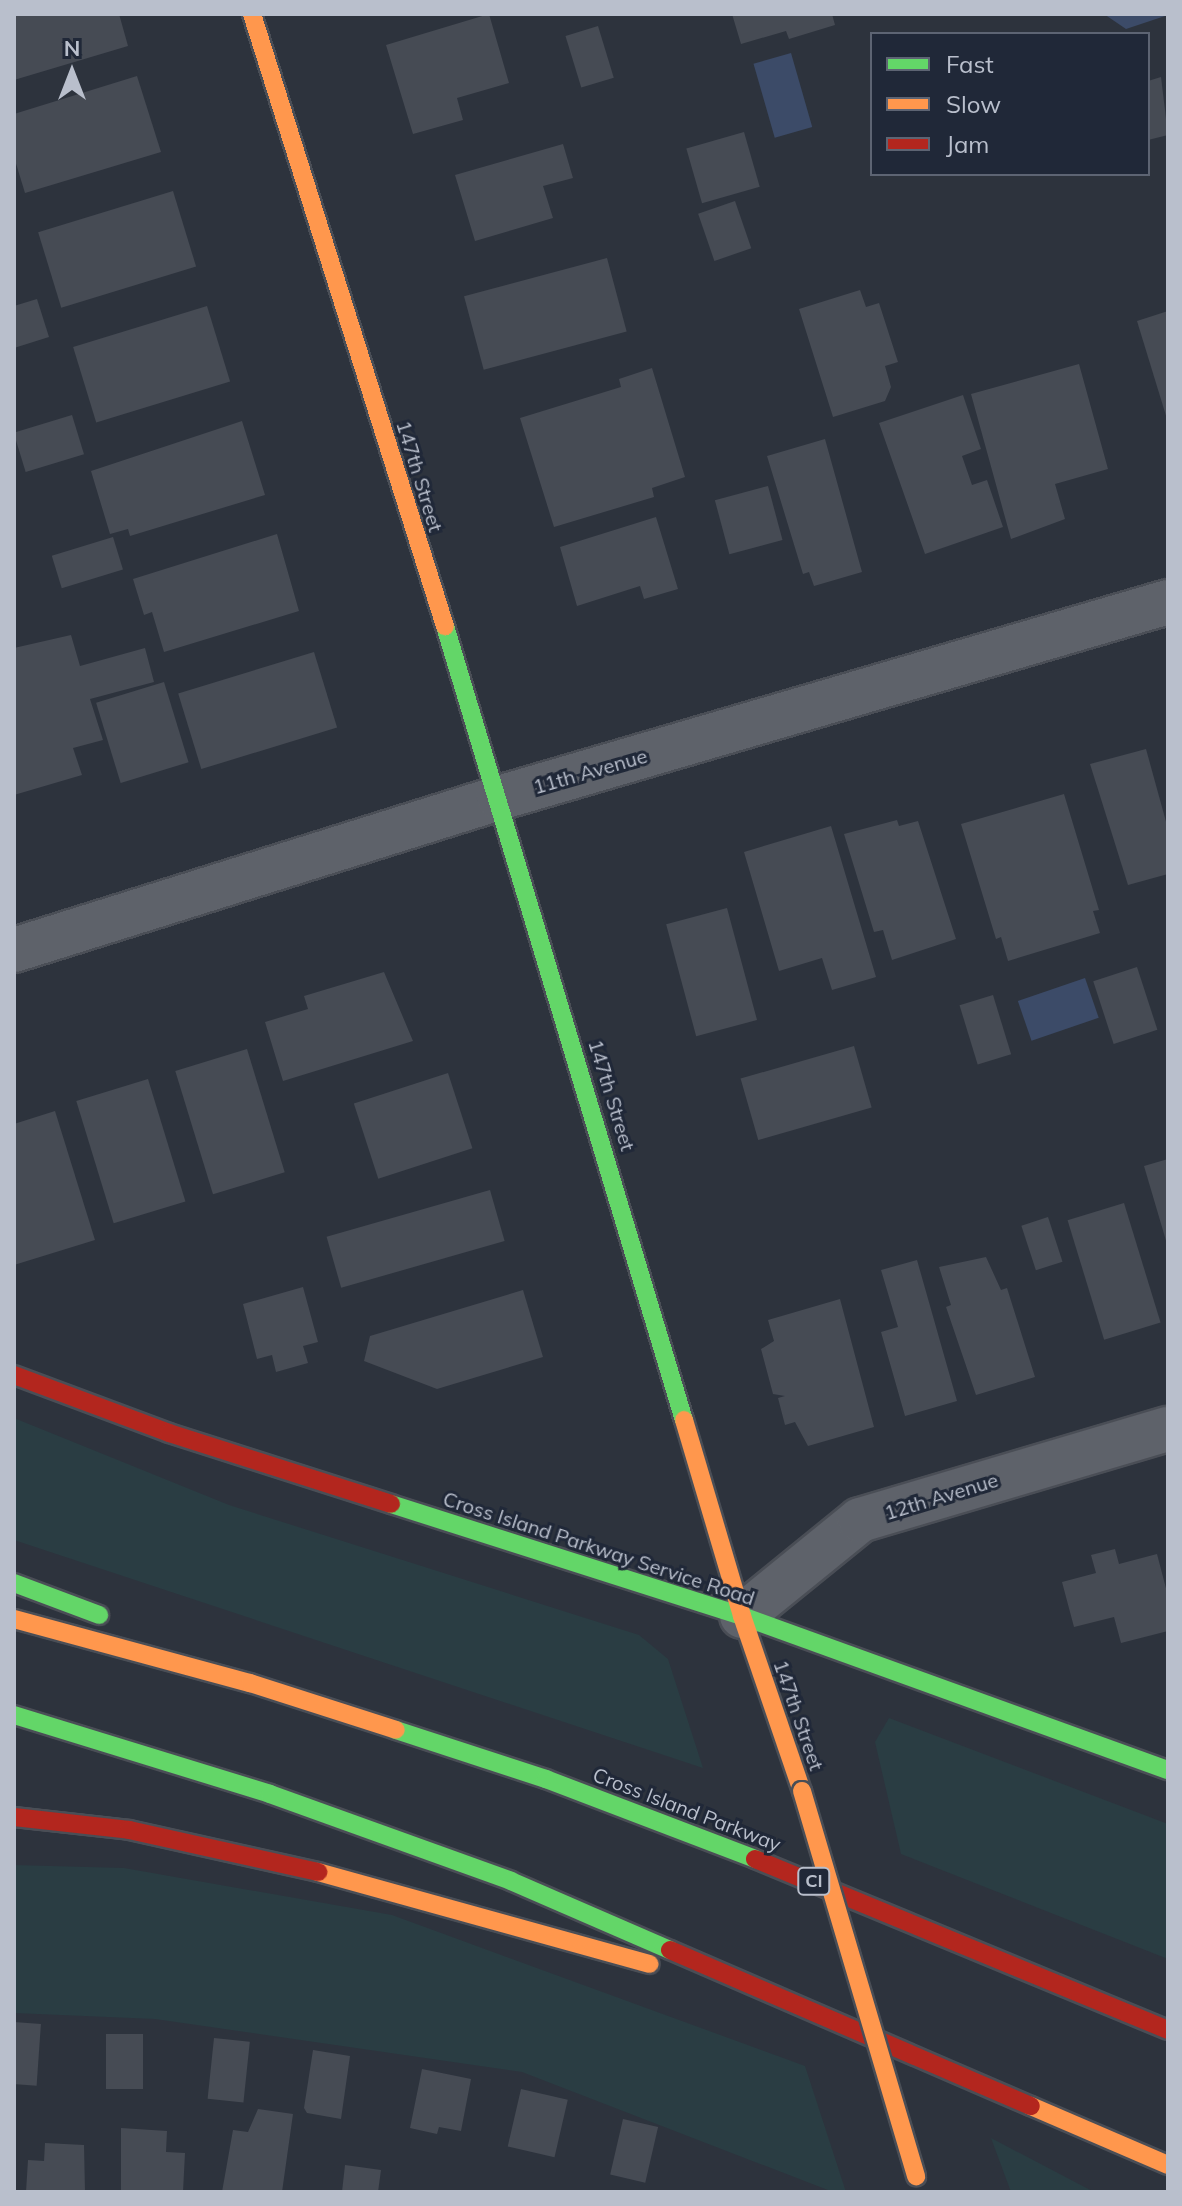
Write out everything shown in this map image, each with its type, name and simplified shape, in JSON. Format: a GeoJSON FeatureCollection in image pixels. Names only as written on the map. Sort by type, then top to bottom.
{"type":"FeatureCollection","features":[{"type":"Feature","properties":{"kind":"main road","name":"147th Street"},"geometry":{"type":"LineString","coordinates":[[252,14],[499,798],[742,1616],[802,1791],[919,2184]]}},
{"type":"Feature","properties":{"kind":"main road","name":"Cross Island Parkway Service Road"},"geometry":{"type":"LineString","coordinates":[[14,1375],[169,1433],[742,1616],[1168,1770]]}},
{"type":"Feature","properties":{"kind":"main road"},"geometry":{"type":"LineString","coordinates":[[14,1583],[117,1621]]}},
{"type":"Feature","properties":{"kind":"main road"},"geometry":{"type":"LineString","coordinates":[[14,1619],[250,1683],[454,1747]]}},
{"type":"Feature","properties":{"kind":"main road"},"geometry":{"type":"LineString","coordinates":[[161,1638],[454,1747]]}},
{"type":"Feature","properties":{"kind":"main road"},"geometry":{"type":"LineString","coordinates":[[14,1715],[255,1789],[453,1859],[821,2013],[1168,2165]]}},
{"type":"Feature","properties":{"kind":"main road","name":"Cross Island Parkway"},"geometry":{"type":"LineString","coordinates":[[454,1747],[874,1904],[1168,2030]]}},
{"type":"Feature","properties":{"kind":"main road"},"geometry":{"type":"LineString","coordinates":[[14,1817],[129,1830],[245,1852],[821,2013]]}},
{"type":"Feature","properties":{"kind":"main road"},"geometry":{"type":"LineString","coordinates":[[1109,2137],[1168,2182]]}},
{"type":"Feature","properties":{"kind":"street","name":"11th Avenue"},"geometry":{"type":"LineString","coordinates":[[14,950],[499,798],[1168,602]]}},
{"type":"Feature","properties":{"kind":"street","name":"12th Avenue"},"geometry":{"type":"LineString","coordinates":[[742,1616],[860,1520],[1168,1429]]}},
{"type":"Feature","properties":{"kind":"shaded area"},"geometry":{"type":"Polygon","coordinates":[[[14,1418],[229,1505],[639,1635],[668,1659],[703,1768],[14,1540],[14,1418]]]}},
{"type":"Feature","properties":{"kind":"shaded area"},"geometry":{"type":"Polygon","coordinates":[[[889,1718],[1168,1824],[1168,1959],[901,1854],[875,1742],[889,1718]]]}},
{"type":"Feature","properties":{"kind":"shaded area"},"geometry":{"type":"Polygon","coordinates":[[[14,1865],[124,1868],[392,1915],[805,2066],[846,2192],[833,2192],[522,2072],[155,2019],[14,2013],[14,1865]]]}},
{"type":"Feature","properties":{"kind":"shaded area"},"geometry":{"type":"Polygon","coordinates":[[[991,2138],[1094,2192],[1011,2192],[991,2138]]]}},
{"type":"Feature","properties":{"kind":"water"},"geometry":{"type":"Polygon","coordinates":[[[1104,14],[1168,14],[1168,15],[1126,29],[1104,14]]]}},
{"type":"Feature","properties":{"kind":"water"},"geometry":{"type":"Polygon","coordinates":[[[791,53],[812,127],[775,138],[754,64],[791,53]]]}},
{"type":"Feature","properties":{"kind":"water"},"geometry":{"type":"Polygon","coordinates":[[[1085,978],[1099,1018],[1032,1041],[1018,1001],[1085,978]]]}},
{"type":"Feature","properties":{"kind":"building"},"geometry":{"type":"Polygon","coordinates":[[[14,14],[119,14],[128,46],[14,80],[14,14]]]}},
{"type":"Feature","properties":{"kind":"building"},"geometry":{"type":"Polygon","coordinates":[[[489,14],[509,83],[457,98],[463,120],[413,134],[386,45],[489,14]]]}},
{"type":"Feature","properties":{"kind":"building"},"geometry":{"type":"Polygon","coordinates":[[[732,14],[832,14],[835,25],[789,39],[786,31],[741,44],[732,14]]]}},
{"type":"Feature","properties":{"kind":"building"},"geometry":{"type":"Polygon","coordinates":[[[598,26],[614,78],[581,88],[565,36],[598,26]]]}},
{"type":"Feature","properties":{"kind":"building"},"geometry":{"type":"Polygon","coordinates":[[[137,76],[161,152],[25,193],[14,157],[14,114],[137,76]]]}},
{"type":"Feature","properties":{"kind":"building"},"geometry":{"type":"Polygon","coordinates":[[[1161,77],[1168,135],[1150,140],[1150,80],[1161,77]]]}},
{"type":"Feature","properties":{"kind":"building"},"geometry":{"type":"Polygon","coordinates":[[[744,132],[760,187],[702,203],[686,149],[744,132]]]}},
{"type":"Feature","properties":{"kind":"building"},"geometry":{"type":"Polygon","coordinates":[[[563,144],[573,178],[543,186],[553,218],[475,241],[455,175],[563,144]]]}},
{"type":"Feature","properties":{"kind":"building"},"geometry":{"type":"Polygon","coordinates":[[[173,191],[196,267],[61,308],[38,232],[173,191]]]}},
{"type":"Feature","properties":{"kind":"building"},"geometry":{"type":"Polygon","coordinates":[[[735,201],[751,248],[714,261],[698,214],[735,201]]]}},
{"type":"Feature","properties":{"kind":"building"},"geometry":{"type":"Polygon","coordinates":[[[607,258],[627,331],[484,370],[464,296],[607,258]]]}},
{"type":"Feature","properties":{"kind":"building"},"geometry":{"type":"Polygon","coordinates":[[[860,290],[866,307],[879,303],[898,362],[885,366],[891,387],[885,401],[833,417],[799,309],[860,290]]]}},
{"type":"Feature","properties":{"kind":"building"},"geometry":{"type":"Polygon","coordinates":[[[37,299],[49,337],[14,348],[14,306],[37,299]]]}},
{"type":"Feature","properties":{"kind":"building"},"geometry":{"type":"Polygon","coordinates":[[[207,306],[230,382],[96,422],[73,347],[207,306]]]}},
{"type":"Feature","properties":{"kind":"building"},"geometry":{"type":"Polygon","coordinates":[[[1168,311],[1168,419],[1167,419],[1137,321],[1168,311]]]}},
{"type":"Feature","properties":{"kind":"building"},"geometry":{"type":"Polygon","coordinates":[[[1079,364],[1108,469],[1055,484],[1065,519],[1011,539],[971,394],[1079,364]]]}},
{"type":"Feature","properties":{"kind":"building"},"geometry":{"type":"Polygon","coordinates":[[[652,368],[685,477],[652,488],[654,497],[554,527],[520,418],[621,387],[619,379],[652,368]]]}},
{"type":"Feature","properties":{"kind":"building"},"geometry":{"type":"Polygon","coordinates":[[[963,395],[981,449],[962,456],[972,485],[987,480],[1003,527],[925,554],[879,423],[963,395]]]}},
{"type":"Feature","properties":{"kind":"building"},"geometry":{"type":"Polygon","coordinates":[[[72,415],[84,454],[26,472],[14,433],[72,415]]]}},
{"type":"Feature","properties":{"kind":"building"},"geometry":{"type":"Polygon","coordinates":[[[242,421],[265,495],[130,536],[128,529],[110,534],[91,471],[242,421]]]}},
{"type":"Feature","properties":{"kind":"building"},"geometry":{"type":"Polygon","coordinates":[[[825,439],[862,572],[814,586],[809,572],[803,574],[767,456],[825,439]]]}},
{"type":"Feature","properties":{"kind":"building"},"geometry":{"type":"Polygon","coordinates":[[[768,486],[782,540],[729,554],[715,500],[768,486]]]}},
{"type":"Feature","properties":{"kind":"building"},"geometry":{"type":"Polygon","coordinates":[[[656,517],[678,589],[644,599],[640,586],[577,606],[560,547],[656,517]]]}},
{"type":"Feature","properties":{"kind":"building"},"geometry":{"type":"Polygon","coordinates":[[[277,534],[299,611],[164,652],[152,612],[144,615],[133,579],[277,534]]]}},
{"type":"Feature","properties":{"kind":"building"},"geometry":{"type":"Polygon","coordinates":[[[113,537],[123,570],[62,588],[52,556],[113,537]]]}},
{"type":"Feature","properties":{"kind":"building"},"geometry":{"type":"Polygon","coordinates":[[[71,635],[80,666],[145,648],[154,682],[90,699],[103,740],[73,748],[82,775],[14,795],[14,648],[71,635]]]}},
{"type":"Feature","properties":{"kind":"building"},"geometry":{"type":"Polygon","coordinates":[[[314,652],[337,728],[201,769],[178,694],[314,652]]]}},
{"type":"Feature","properties":{"kind":"building"},"geometry":{"type":"Polygon","coordinates":[[[164,682],[189,762],[121,783],[96,703],[164,682]]]}},
{"type":"Feature","properties":{"kind":"building"},"geometry":{"type":"Polygon","coordinates":[[[1146,749],[1168,829],[1168,874],[1128,885],[1090,764],[1146,749]]]}},
{"type":"Feature","properties":{"kind":"building"},"geometry":{"type":"Polygon","coordinates":[[[1064,794],[1099,910],[1093,911],[1100,933],[1008,961],[1001,937],[996,939],[961,824],[1064,794]]]}},
{"type":"Feature","properties":{"kind":"building"},"geometry":{"type":"Polygon","coordinates":[[[897,820],[899,826],[918,821],[956,939],[892,960],[883,930],[874,932],[844,834],[897,820]]]}},
{"type":"Feature","properties":{"kind":"building"},"geometry":{"type":"Polygon","coordinates":[[[831,826],[876,977],[832,990],[822,958],[779,971],[744,852],[831,826]]]}},
{"type":"Feature","properties":{"kind":"building"},"geometry":{"type":"Polygon","coordinates":[[[727,908],[757,1020],[696,1036],[666,924],[727,908]]]}},
{"type":"Feature","properties":{"kind":"building"},"geometry":{"type":"Polygon","coordinates":[[[1137,967],[1157,1030],[1114,1044],[1093,981],[1137,967]]]}},
{"type":"Feature","properties":{"kind":"building"},"geometry":{"type":"Polygon","coordinates":[[[384,972],[413,1041],[283,1081],[265,1022],[308,1009],[304,996],[384,972]]]}},
{"type":"Feature","properties":{"kind":"building"},"geometry":{"type":"Polygon","coordinates":[[[993,995],[1011,1054],[978,1065],[960,1005],[993,995]]]}},
{"type":"Feature","properties":{"kind":"building"},"geometry":{"type":"Polygon","coordinates":[[[854,1046],[872,1108],[758,1140],[741,1079],[854,1046]]]}},
{"type":"Feature","properties":{"kind":"building"},"geometry":{"type":"Polygon","coordinates":[[[247,1049],[285,1172],[213,1194],[175,1071],[247,1049]]]}},
{"type":"Feature","properties":{"kind":"building"},"geometry":{"type":"Polygon","coordinates":[[[448,1073],[472,1148],[378,1179],[354,1104],[448,1073]]]}},
{"type":"Feature","properties":{"kind":"building"},"geometry":{"type":"Polygon","coordinates":[[[148,1079],[185,1201],[114,1223],[76,1101],[148,1079]]]}},
{"type":"Feature","properties":{"kind":"building"},"geometry":{"type":"Polygon","coordinates":[[[55,1111],[95,1240],[14,1265],[14,1124],[55,1111]]]}},
{"type":"Feature","properties":{"kind":"building"},"geometry":{"type":"Polygon","coordinates":[[[1168,1159],[1168,1244],[1167,1244],[1144,1166],[1168,1159]]]}},
{"type":"Feature","properties":{"kind":"building"},"geometry":{"type":"Polygon","coordinates":[[[490,1190],[505,1241],[341,1288],[327,1237],[490,1190]]]}},
{"type":"Feature","properties":{"kind":"building"},"geometry":{"type":"Polygon","coordinates":[[[1124,1203],[1161,1323],[1104,1340],[1068,1220],[1124,1203]]]}},
{"type":"Feature","properties":{"kind":"building"},"geometry":{"type":"Polygon","coordinates":[[[1048,1217],[1063,1262],[1036,1270],[1021,1226],[1048,1217]]]}},
{"type":"Feature","properties":{"kind":"building"},"geometry":{"type":"Polygon","coordinates":[[[986,1257],[1001,1290],[1007,1288],[1035,1377],[976,1395],[946,1307],[951,1305],[939,1267],[986,1257]]]}},
{"type":"Feature","properties":{"kind":"building"},"geometry":{"type":"Polygon","coordinates":[[[917,1260],[957,1401],[905,1416],[881,1332],[898,1327],[881,1270],[917,1260]]]}},
{"type":"Feature","properties":{"kind":"building"},"geometry":{"type":"Polygon","coordinates":[[[303,1287],[318,1342],[303,1346],[308,1363],[276,1372],[272,1355],[257,1359],[243,1304],[303,1287]]]}},
{"type":"Feature","properties":{"kind":"building"},"geometry":{"type":"Polygon","coordinates":[[[523,1290],[543,1357],[437,1389],[364,1361],[370,1336],[523,1290]]]}},
{"type":"Feature","properties":{"kind":"building"},"geometry":{"type":"Polygon","coordinates":[[[840,1299],[874,1427],[808,1446],[795,1422],[785,1425],[778,1398],[785,1396],[773,1394],[761,1349],[774,1341],[768,1320],[840,1299]]]}},
{"type":"Feature","properties":{"kind":"building"},"geometry":{"type":"Polygon","coordinates":[[[1115,1549],[1119,1564],[1157,1554],[1168,1596],[1168,1631],[1121,1643],[1114,1617],[1074,1627],[1062,1582],[1096,1573],[1091,1555],[1115,1549]]]}},
{"type":"Feature","properties":{"kind":"building"},"geometry":{"type":"Polygon","coordinates":[[[14,2022],[41,2024],[37,2086],[14,2084],[14,2022]]]}},
{"type":"Feature","properties":{"kind":"building"},"geometry":{"type":"Polygon","coordinates":[[[106,2034],[143,2034],[143,2089],[106,2089],[106,2034]]]}},
{"type":"Feature","properties":{"kind":"building"},"geometry":{"type":"Polygon","coordinates":[[[214,2038],[250,2042],[243,2102],[208,2099],[214,2038]]]}},
{"type":"Feature","properties":{"kind":"building"},"geometry":{"type":"Polygon","coordinates":[[[313,2050],[350,2056],[341,2119],[307,2113],[304,2108],[313,2050]]]}},
{"type":"Feature","properties":{"kind":"building"},"geometry":{"type":"Polygon","coordinates":[[[422,2069],[471,2079],[461,2131],[439,2127],[437,2134],[410,2128],[422,2069]]]}},
{"type":"Feature","properties":{"kind":"building"},"geometry":{"type":"Polygon","coordinates":[[[521,2089],[568,2100],[554,2157],[508,2146],[521,2089]]]}},
{"type":"Feature","properties":{"kind":"building"},"geometry":{"type":"Polygon","coordinates":[[[258,2109],[293,2114],[282,2192],[222,2192],[233,2130],[248,2132],[258,2109]]]}},
{"type":"Feature","properties":{"kind":"building"},"geometry":{"type":"Polygon","coordinates":[[[623,2119],[658,2127],[645,2183],[610,2175],[623,2119]]]}},
{"type":"Feature","properties":{"kind":"building"},"geometry":{"type":"Polygon","coordinates":[[[121,2128],[167,2131],[166,2152],[185,2153],[183,2192],[121,2192],[121,2128]]]}},
{"type":"Feature","properties":{"kind":"building"},"geometry":{"type":"Polygon","coordinates":[[[45,2143],[84,2145],[85,2192],[26,2192],[28,2160],[44,2161],[45,2143]]]}},
{"type":"Feature","properties":{"kind":"building"},"geometry":{"type":"Polygon","coordinates":[[[345,2165],[381,2170],[378,2192],[342,2192],[345,2165]]]}},
{"type":"Feature","properties":{"kind":"traffic: fast"},"geometry":{"type":"LineString","coordinates":[[445,626],[684,1420]]}},
{"type":"Feature","properties":{"kind":"traffic: fast"},"geometry":{"type":"LineString","coordinates":[[391,1504],[742,1616],[1168,1770]]}},
{"type":"Feature","properties":{"kind":"traffic: fast"},"geometry":{"type":"LineString","coordinates":[[14,1583],[99,1615]]}},
{"type":"Feature","properties":{"kind":"traffic: fast"},"geometry":{"type":"LineString","coordinates":[[14,1715],[270,1794],[511,1881],[670,1950]]}},
{"type":"Feature","properties":{"kind":"traffic: fast"},"geometry":{"type":"LineString","coordinates":[[396,1730],[546,1779],[755,1859]]}},
{"type":"Feature","properties":{"kind":"traffic: slow"},"geometry":{"type":"LineString","coordinates":[[252,14],[445,626]]}},
{"type":"Feature","properties":{"kind":"traffic: slow"},"geometry":{"type":"LineString","coordinates":[[684,1420],[742,1616],[802,1791]]}},
{"type":"Feature","properties":{"kind":"traffic: slow"},"geometry":{"type":"LineString","coordinates":[[14,1619],[250,1683],[396,1730]]}},
{"type":"Feature","properties":{"kind":"traffic: slow"},"geometry":{"type":"LineString","coordinates":[[802,1791],[916,2176]]}},
{"type":"Feature","properties":{"kind":"traffic: slow"},"geometry":{"type":"LineString","coordinates":[[318,1872],[649,1964]]}},
{"type":"Feature","properties":{"kind":"traffic: slow"},"geometry":{"type":"LineString","coordinates":[[1031,2106],[1168,2165]]}},
{"type":"Feature","properties":{"kind":"traffic: jam"},"geometry":{"type":"LineString","coordinates":[[14,1375],[169,1433],[391,1504]]}},
{"type":"Feature","properties":{"kind":"traffic: jam"},"geometry":{"type":"LineString","coordinates":[[14,1817],[129,1830],[318,1872]]}},
{"type":"Feature","properties":{"kind":"traffic: jam"},"geometry":{"type":"LineString","coordinates":[[755,1859],[1168,2030]]}},
{"type":"Feature","properties":{"kind":"traffic: jam"},"geometry":{"type":"LineString","coordinates":[[670,1950],[1031,2106]]}}]}
